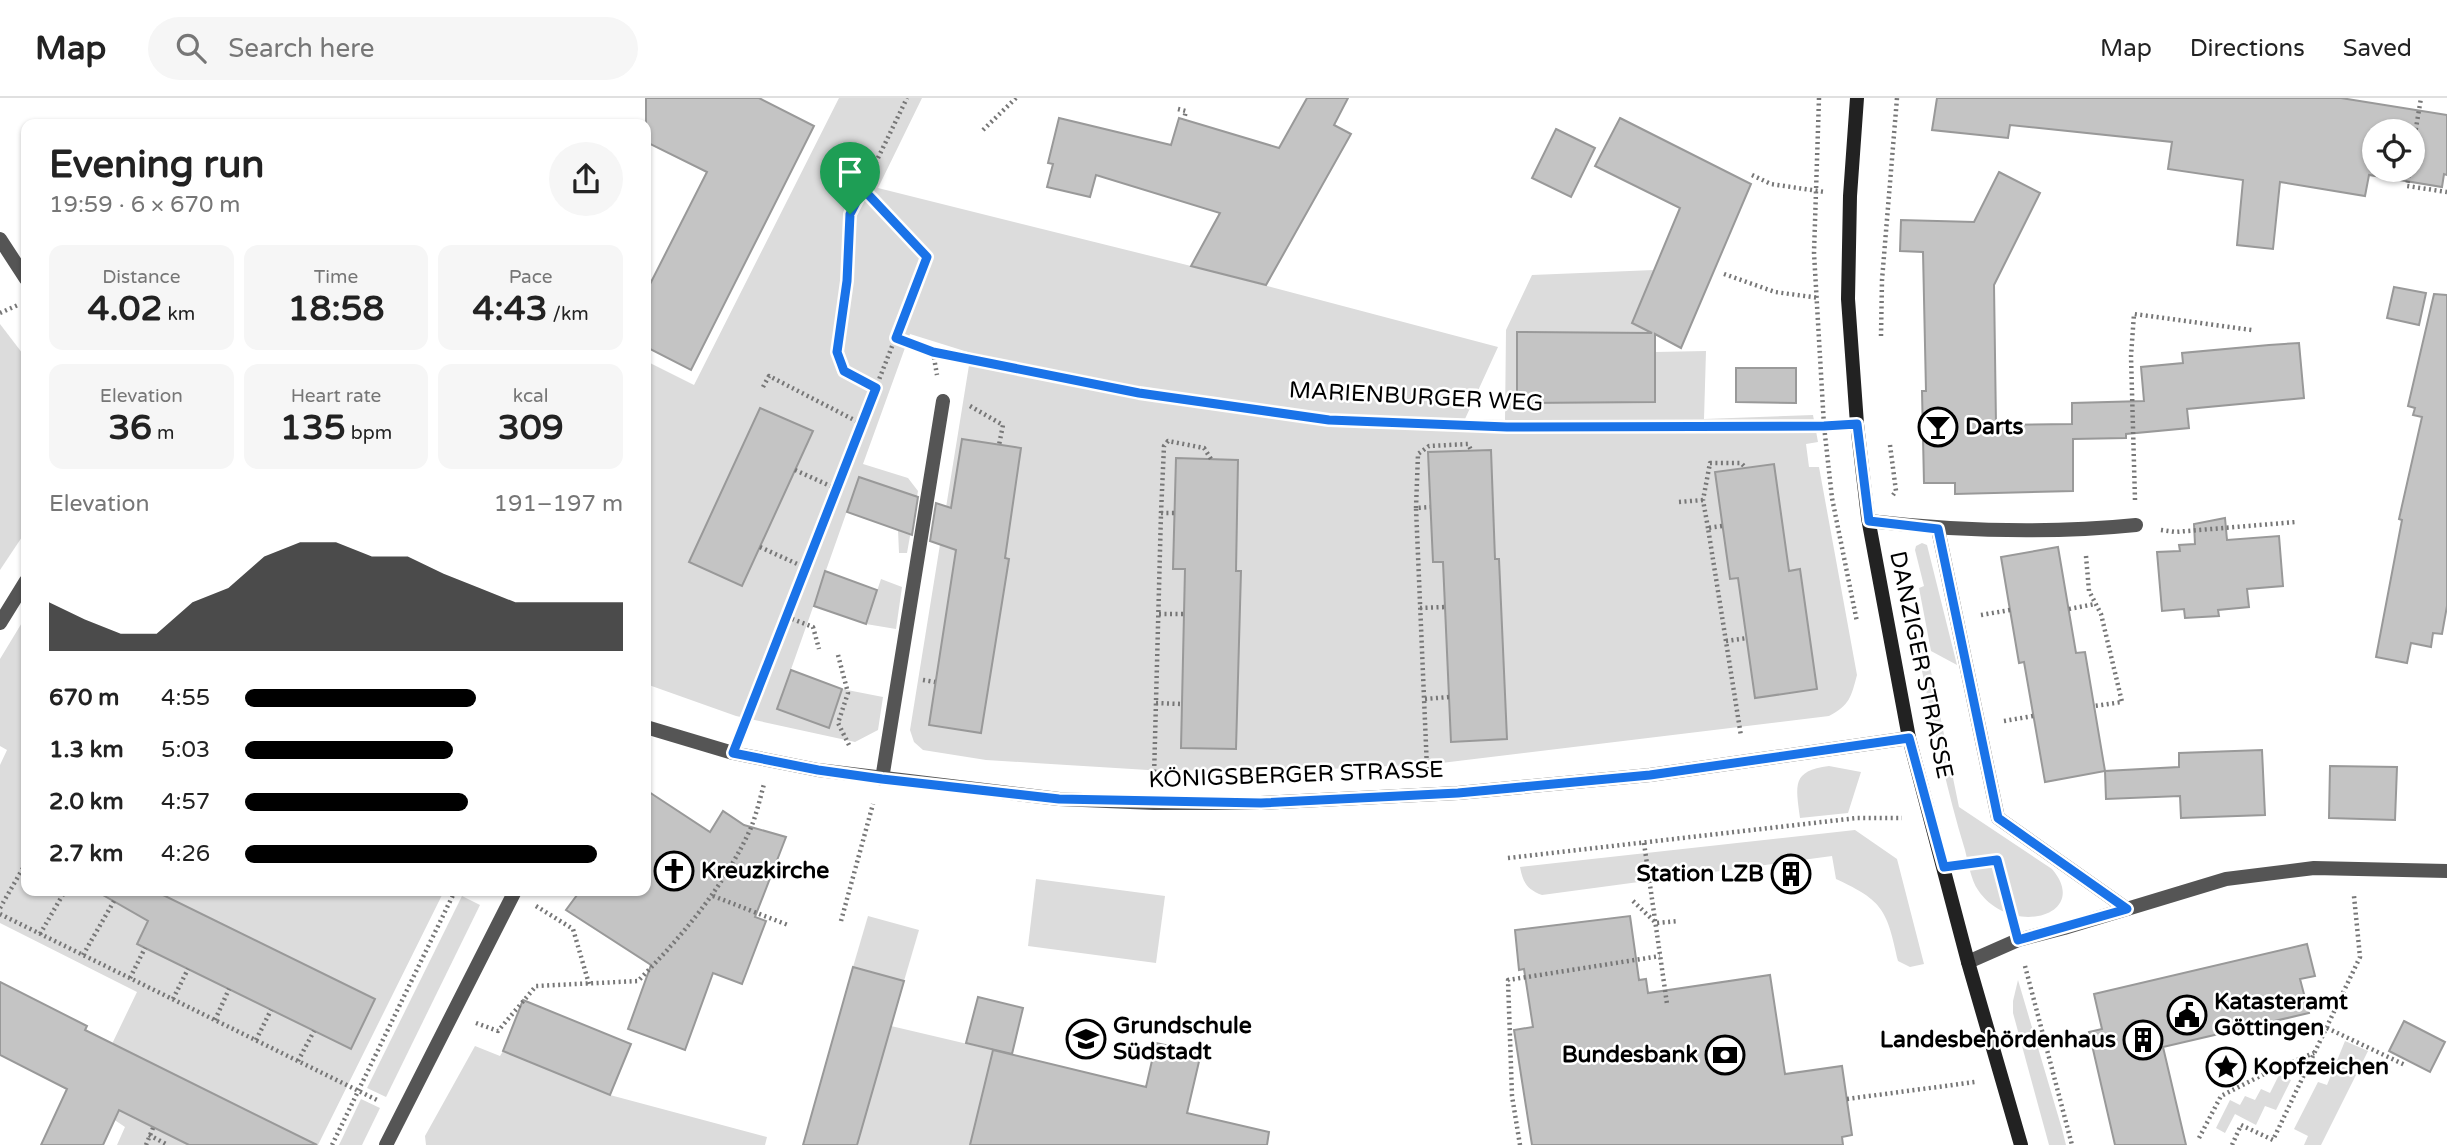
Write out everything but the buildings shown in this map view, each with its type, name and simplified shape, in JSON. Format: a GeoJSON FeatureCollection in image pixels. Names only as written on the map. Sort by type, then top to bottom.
{"type":"FeatureCollection","features":[{"type":"Feature","properties":{"kind":"street","name":"DANZIGER STRASSE"},"geometry":{"type":"LineString","coordinates":[[1857,98],[1850,196],[1847,299],[1857,424],[1869,521],[1909,738],[1968,962],[2021,1145]]}},
{"type":"Feature","properties":{"kind":"street"},"geometry":{"type":"LineString","coordinates":[[0,239],[21,271]]}},
{"type":"Feature","properties":{"kind":"street"},"geometry":{"type":"LineString","coordinates":[[882,779],[943,401]]}},
{"type":"Feature","properties":{"kind":"street"},"geometry":{"type":"LineString","coordinates":[[1869,521],[1938,529],[2083,530],[2136,525]]}},
{"type":"Feature","properties":{"kind":"street"},"geometry":{"type":"LineString","coordinates":[[1938,529],[1998,818],[2127,909]]}},
{"type":"Feature","properties":{"kind":"street"},"geometry":{"type":"LineString","coordinates":[[0,623],[21,589]]}},
{"type":"Feature","properties":{"kind":"street","name":"KÖNIGSBERGER STRASSE"},"geometry":{"type":"LineString","coordinates":[[651,728],[733,753],[882,779],[1059,799],[1154,803],[1261,803],[1428,794],[1650,775],[1909,738]]}},
{"type":"Feature","properties":{"kind":"street"},"geometry":{"type":"LineString","coordinates":[[1968,962],[2018,940],[2226,879],[2314,868],[2447,871]]}},
{"type":"Feature","properties":{"kind":"street"},"geometry":{"type":"LineString","coordinates":[[386,1145],[511,896]]}},
{"type":"Feature","properties":{"kind":"path"},"geometry":{"type":"LineString","coordinates":[[876,388],[844,371],[837,352],[847,281],[850,214],[907,98]]}},
{"type":"Feature","properties":{"kind":"path"},"geometry":{"type":"LineString","coordinates":[[983,130],[1016,98]]}},
{"type":"Feature","properties":{"kind":"path"},"geometry":{"type":"LineString","coordinates":[[1881,343],[1882,280],[1897,98]]}},
{"type":"Feature","properties":{"kind":"path"},"geometry":{"type":"LineString","coordinates":[[2418,119],[2421,98]]}},
{"type":"Feature","properties":{"kind":"path"},"geometry":{"type":"LineString","coordinates":[[1178,109],[1186,111],[1184,119]]}},
{"type":"Feature","properties":{"kind":"path"},"geometry":{"type":"LineString","coordinates":[[1752,175],[1771,184],[1850,196]]}},
{"type":"Feature","properties":{"kind":"path"},"geometry":{"type":"LineString","coordinates":[[2408,182],[2407,186],[2447,192]]}},
{"type":"Feature","properties":{"kind":"path"},"geometry":{"type":"LineString","coordinates":[[733,753],[927,257],[863,189]]}},
{"type":"Feature","properties":{"kind":"path"},"geometry":{"type":"LineString","coordinates":[[1724,274],[1774,292],[1800,297],[1847,299]]}},
{"type":"Feature","properties":{"kind":"path"},"geometry":{"type":"LineString","coordinates":[[0,313],[21,304]]}},
{"type":"Feature","properties":{"kind":"path"},"geometry":{"type":"LineString","coordinates":[[2252,330],[2134,314],[2131,356],[2136,525],[2175,533],[2296,522]]}},
{"type":"Feature","properties":{"kind":"path","name":"MARIENBURGER WEG"},"geometry":{"type":"LineString","coordinates":[[896,338],[933,352],[1126,391],[1329,420],[1507,427],[1857,424]]}},
{"type":"Feature","properties":{"kind":"path"},"geometry":{"type":"LineString","coordinates":[[763,387],[769,376],[862,424]]}},
{"type":"Feature","properties":{"kind":"path"},"geometry":{"type":"LineString","coordinates":[[943,401],[968,404],[1003,425],[999,445]]}},
{"type":"Feature","properties":{"kind":"path"},"geometry":{"type":"LineString","coordinates":[[1869,521],[1896,491],[1889,436]]}},
{"type":"Feature","properties":{"kind":"path"},"geometry":{"type":"LineString","coordinates":[[1154,803],[1164,446],[1168,441],[1204,448],[1211,459]]}},
{"type":"Feature","properties":{"kind":"path"},"geometry":{"type":"LineString","coordinates":[[1428,794],[1416,508],[1418,454],[1429,446],[1468,444],[1471,450]]}},
{"type":"Feature","properties":{"kind":"path"},"geometry":{"type":"LineString","coordinates":[[1745,761],[1703,500],[1710,463],[1741,463],[1746,468]]}},
{"type":"Feature","properties":{"kind":"path"},"geometry":{"type":"LineString","coordinates":[[795,470],[837,489]]}},
{"type":"Feature","properties":{"kind":"path"},"geometry":{"type":"LineString","coordinates":[[1679,502],[1703,500]]}},
{"type":"Feature","properties":{"kind":"path"},"geometry":{"type":"LineString","coordinates":[[1416,508],[1430,507]]}},
{"type":"Feature","properties":{"kind":"path"},"geometry":{"type":"LineString","coordinates":[[1161,513],[1175,513]]}},
{"type":"Feature","properties":{"kind":"path"},"geometry":{"type":"LineString","coordinates":[[1707,528],[1722,526]]}},
{"type":"Feature","properties":{"kind":"path"},"geometry":{"type":"LineString","coordinates":[[2083,530],[2089,591],[2101,614],[2122,702],[2094,706]]}},
{"type":"Feature","properties":{"kind":"path"},"geometry":{"type":"LineString","coordinates":[[760,547],[806,568]]}},
{"type":"Feature","properties":{"kind":"path"},"geometry":{"type":"LineString","coordinates":[[2069,609],[2096,604]]}},
{"type":"Feature","properties":{"kind":"path"},"geometry":{"type":"LineString","coordinates":[[1420,608],[1446,607]]}},
{"type":"Feature","properties":{"kind":"path"},"geometry":{"type":"LineString","coordinates":[[1159,614],[1184,614]]}},
{"type":"Feature","properties":{"kind":"path"},"geometry":{"type":"LineString","coordinates":[[787,617],[813,627],[819,649]]}},
{"type":"Feature","properties":{"kind":"path"},"geometry":{"type":"LineString","coordinates":[[1726,641],[1746,638]]}},
{"type":"Feature","properties":{"kind":"path"},"geometry":{"type":"LineString","coordinates":[[838,656],[848,693],[838,723],[864,776]]}},
{"type":"Feature","properties":{"kind":"path"},"geometry":{"type":"LineString","coordinates":[[1424,699],[1449,697]]}},
{"type":"Feature","properties":{"kind":"path"},"geometry":{"type":"LineString","coordinates":[[1156,703],[1182,704]]}},
{"type":"Feature","properties":{"kind":"path"},"geometry":{"type":"LineString","coordinates":[[507,1020],[536,986],[638,981],[713,896],[750,829],[771,761]]}},
{"type":"Feature","properties":{"kind":"path"},"geometry":{"type":"LineString","coordinates":[[841,921],[870,814]]}},
{"type":"Feature","properties":{"kind":"path"},"geometry":{"type":"LineString","coordinates":[[1508,858],[1857,818],[1931,818]]}},
{"type":"Feature","properties":{"kind":"path"},"geometry":{"type":"LineString","coordinates":[[1944,867],[1997,860],[2028,838]]}},
{"type":"Feature","properties":{"kind":"path"},"geometry":{"type":"LineString","coordinates":[[1644,843],[1667,1004]]}},
{"type":"Feature","properties":{"kind":"path"},"geometry":{"type":"LineString","coordinates":[[1997,860],[2072,1145]]}},
{"type":"Feature","properties":{"kind":"path"},"geometry":{"type":"LineString","coordinates":[[2232,1145],[2241,1125],[2273,1140],[2360,957],[2351,869]]}},
{"type":"Feature","properties":{"kind":"path"},"geometry":{"type":"LineString","coordinates":[[0,908],[21,872]]}},
{"type":"Feature","properties":{"kind":"path"},"geometry":{"type":"LineString","coordinates":[[40,934],[62,896]]}},
{"type":"Feature","properties":{"kind":"path"},"geometry":{"type":"LineString","coordinates":[[332,1145],[453,896]]}},
{"type":"Feature","properties":{"kind":"path"},"geometry":{"type":"LineString","coordinates":[[522,896],[573,929],[589,984]]}},
{"type":"Feature","properties":{"kind":"path"},"geometry":{"type":"LineString","coordinates":[[713,896],[788,925]]}},
{"type":"Feature","properties":{"kind":"path"},"geometry":{"type":"LineString","coordinates":[[83,955],[114,901]]}},
{"type":"Feature","properties":{"kind":"path"},"geometry":{"type":"LineString","coordinates":[[1633,901],[1656,923],[1679,921]]}},
{"type":"Feature","properties":{"kind":"path"},"geometry":{"type":"LineString","coordinates":[[0,914],[402,1112]]}},
{"type":"Feature","properties":{"kind":"path"},"geometry":{"type":"LineString","coordinates":[[130,978],[145,948]]}},
{"type":"Feature","properties":{"kind":"path"},"geometry":{"type":"LineString","coordinates":[[1520,1145],[1512,1096],[1508,980],[1660,956]]}},
{"type":"Feature","properties":{"kind":"path"},"geometry":{"type":"LineString","coordinates":[[173,999],[188,969]]}},
{"type":"Feature","properties":{"kind":"path"},"geometry":{"type":"LineString","coordinates":[[215,1020],[229,989]]}},
{"type":"Feature","properties":{"kind":"path"},"geometry":{"type":"LineString","coordinates":[[256,1040],[271,1010]]}},
{"type":"Feature","properties":{"kind":"path"},"geometry":{"type":"LineString","coordinates":[[2327,1027],[2405,1065]]}},
{"type":"Feature","properties":{"kind":"path"},"geometry":{"type":"LineString","coordinates":[[299,1061],[314,1031]]}},
{"type":"Feature","properties":{"kind":"path"},"geometry":{"type":"LineString","coordinates":[[2199,1138],[2221,1096],[2272,1070],[2315,1053]]}},
{"type":"Feature","properties":{"kind":"path"},"geometry":{"type":"LineString","coordinates":[[1847,1099],[2003,1078]]}},
{"type":"Feature","properties":{"kind":"path"},"geometry":{"type":"LineString","coordinates":[[146,1145],[153,1128]]}},
{"type":"Feature","properties":{"kind":"path"},"geometry":{"type":"LineString","coordinates":[[149,1135],[168,1145]]}},
{"type":"Feature","properties":{"kind":"shaded area"},"geometry":{"type":"Polygon","coordinates":[[[839,98],[922,98],[878,188],[1191,266],[1498,347],[1465,419],[1505,420],[1506,330],[1532,275],[1654,270],[1643,296],[1655,332],[1655,352],[1706,351],[1704,419],[1813,415],[1818,442],[1806,444],[1809,467],[1819,467],[1857,675],[1849,700],[1829,716],[1433,764],[1286,771],[1148,770],[986,760],[923,750],[914,742],[910,730],[971,353],[910,334],[863,464],[908,478],[918,491],[907,553],[899,553],[898,530],[910,495],[859,477],[777,709],[829,727],[842,689],[883,697],[878,730],[855,742],[736,716],[651,686],[651,364],[694,385],[839,98]]]}},
{"type":"Feature","properties":{"kind":"shaded area"},"geometry":{"type":"Polygon","coordinates":[[[0,324],[21,351],[21,538],[0,570],[0,324]]]}},
{"type":"Feature","properties":{"kind":"shaded area"},"geometry":{"type":"Polygon","coordinates":[[[1922,543],[1927,545],[1957,665],[1931,651],[1919,588],[1924,586],[1915,550],[1916,546],[1922,543]]]}},
{"type":"Feature","properties":{"kind":"shaded area"},"geometry":{"type":"Polygon","coordinates":[[[881,579],[902,587],[896,629],[866,624],[881,579]]]}},
{"type":"Feature","properties":{"kind":"shaded area"},"geometry":{"type":"Polygon","coordinates":[[[21,624],[21,896],[442,896],[318,1145],[117,1145],[125,1127],[85,1100],[137,992],[0,923],[0,765],[7,750],[0,746],[0,659],[21,624]]]}},
{"type":"Feature","properties":{"kind":"shaded area"},"geometry":{"type":"Polygon","coordinates":[[[1918,652],[1927,652],[1959,807],[2052,869],[2062,885],[2062,899],[2055,909],[2042,915],[2026,917],[2009,914],[1992,905],[1978,890],[1970,871],[1945,776],[1918,652]]]}},
{"type":"Feature","properties":{"kind":"shaded area"},"geometry":{"type":"Polygon","coordinates":[[[1829,766],[1861,772],[1848,813],[1800,818],[1797,788],[1802,776],[1817,768],[1829,766]]]}},
{"type":"Feature","properties":{"kind":"shaded area"},"geometry":{"type":"Polygon","coordinates":[[[1855,830],[1897,859],[1924,964],[1910,967],[1898,961],[1890,930],[1881,910],[1864,894],[1836,879],[1832,856],[1542,895],[1526,885],[1520,867],[1855,830]]]}},
{"type":"Feature","properties":{"kind":"shaded area"},"geometry":{"type":"Polygon","coordinates":[[[1036,879],[1165,896],[1156,963],[1028,946],[1036,879]]]}},
{"type":"Feature","properties":{"kind":"shaded area"},"geometry":{"type":"Polygon","coordinates":[[[462,896],[480,905],[386,1097],[367,1088],[462,896]]]}},
{"type":"Feature","properties":{"kind":"shaded area"},"geometry":{"type":"Polygon","coordinates":[[[868,916],[919,930],[904,981],[853,967],[868,916]]]}},
{"type":"Feature","properties":{"kind":"shaded area"},"geometry":{"type":"Polygon","coordinates":[[[2018,980],[2066,1145],[2049,1145],[2013,1013],[2018,980]]]}},
{"type":"Feature","properties":{"kind":"shaded area"},"geometry":{"type":"Polygon","coordinates":[[[891,1026],[993,1050],[970,1145],[857,1145],[891,1026]]]}},
{"type":"Feature","properties":{"kind":"shaded area"},"geometry":{"type":"Polygon","coordinates":[[[2345,1041],[2368,1051],[2321,1145],[2304,1145],[2308,1136],[2294,1129],[2318,1082],[2327,1085],[2345,1041]]]}},
{"type":"Feature","properties":{"kind":"shaded area"},"geometry":{"type":"Polygon","coordinates":[[[475,1046],[500,1056],[503,1051],[610,1095],[767,1137],[765,1145],[426,1145],[425,1136],[475,1046]]]}},
{"type":"Feature","properties":{"kind":"shaded area"},"geometry":{"type":"Polygon","coordinates":[[[2279,1075],[2291,1080],[2276,1110],[2265,1106],[2256,1125],[2235,1114],[2225,1133],[2216,1128],[2230,1100],[2240,1105],[2245,1096],[2255,1100],[2261,1089],[2270,1093],[2279,1075]]]}},
{"type":"Feature","properties":{"kind":"shaded area"},"geometry":{"type":"Polygon","coordinates":[[[361,1099],[380,1108],[362,1145],[339,1145],[361,1099]]]}},
{"type":"Feature","properties":{"kind":"place","name":"Darts"},"geometry":{"type":"Point","coordinates":[1938,427]}},
{"type":"Feature","properties":{"kind":"place","name":"Kreuzkirche"},"geometry":{"type":"Point","coordinates":[674,871]}},
{"type":"Feature","properties":{"kind":"place","name":"Station LZB"},"geometry":{"type":"Point","coordinates":[1791,874]}},
{"type":"Feature","properties":{"kind":"place","name":"Katasteramt Göttingen"},"geometry":{"type":"Point","coordinates":[2187,1015]}},
{"type":"Feature","properties":{"kind":"place","name":"Grundschule Südstadt"},"geometry":{"type":"Point","coordinates":[1086,1039]}},
{"type":"Feature","properties":{"kind":"place","name":"Landesbehördenhaus"},"geometry":{"type":"Point","coordinates":[2143,1040]}},
{"type":"Feature","properties":{"kind":"place","name":"Bundesbank"},"geometry":{"type":"Point","coordinates":[1725,1055]}},
{"type":"Feature","properties":{"kind":"place","name":"Kopfzeichen"},"geometry":{"type":"Point","coordinates":[2226,1067]}},
{"type":"Feature","properties":{"kind":"route"},"geometry":{"type":"LineString","coordinates":[[863,189],[927,257],[896,338],[933,352],[1139,393],[1329,420],[1507,427],[1857,424],[1869,521],[1938,529],[1998,818],[2127,909],[2018,940],[1997,860],[1944,867],[1909,738],[1880,740],[1650,775],[1458,793],[1261,803],[1154,803],[1059,799],[818,770],[733,753],[876,388],[844,371],[837,352],[847,281],[850,214],[863,189]]}}]}
